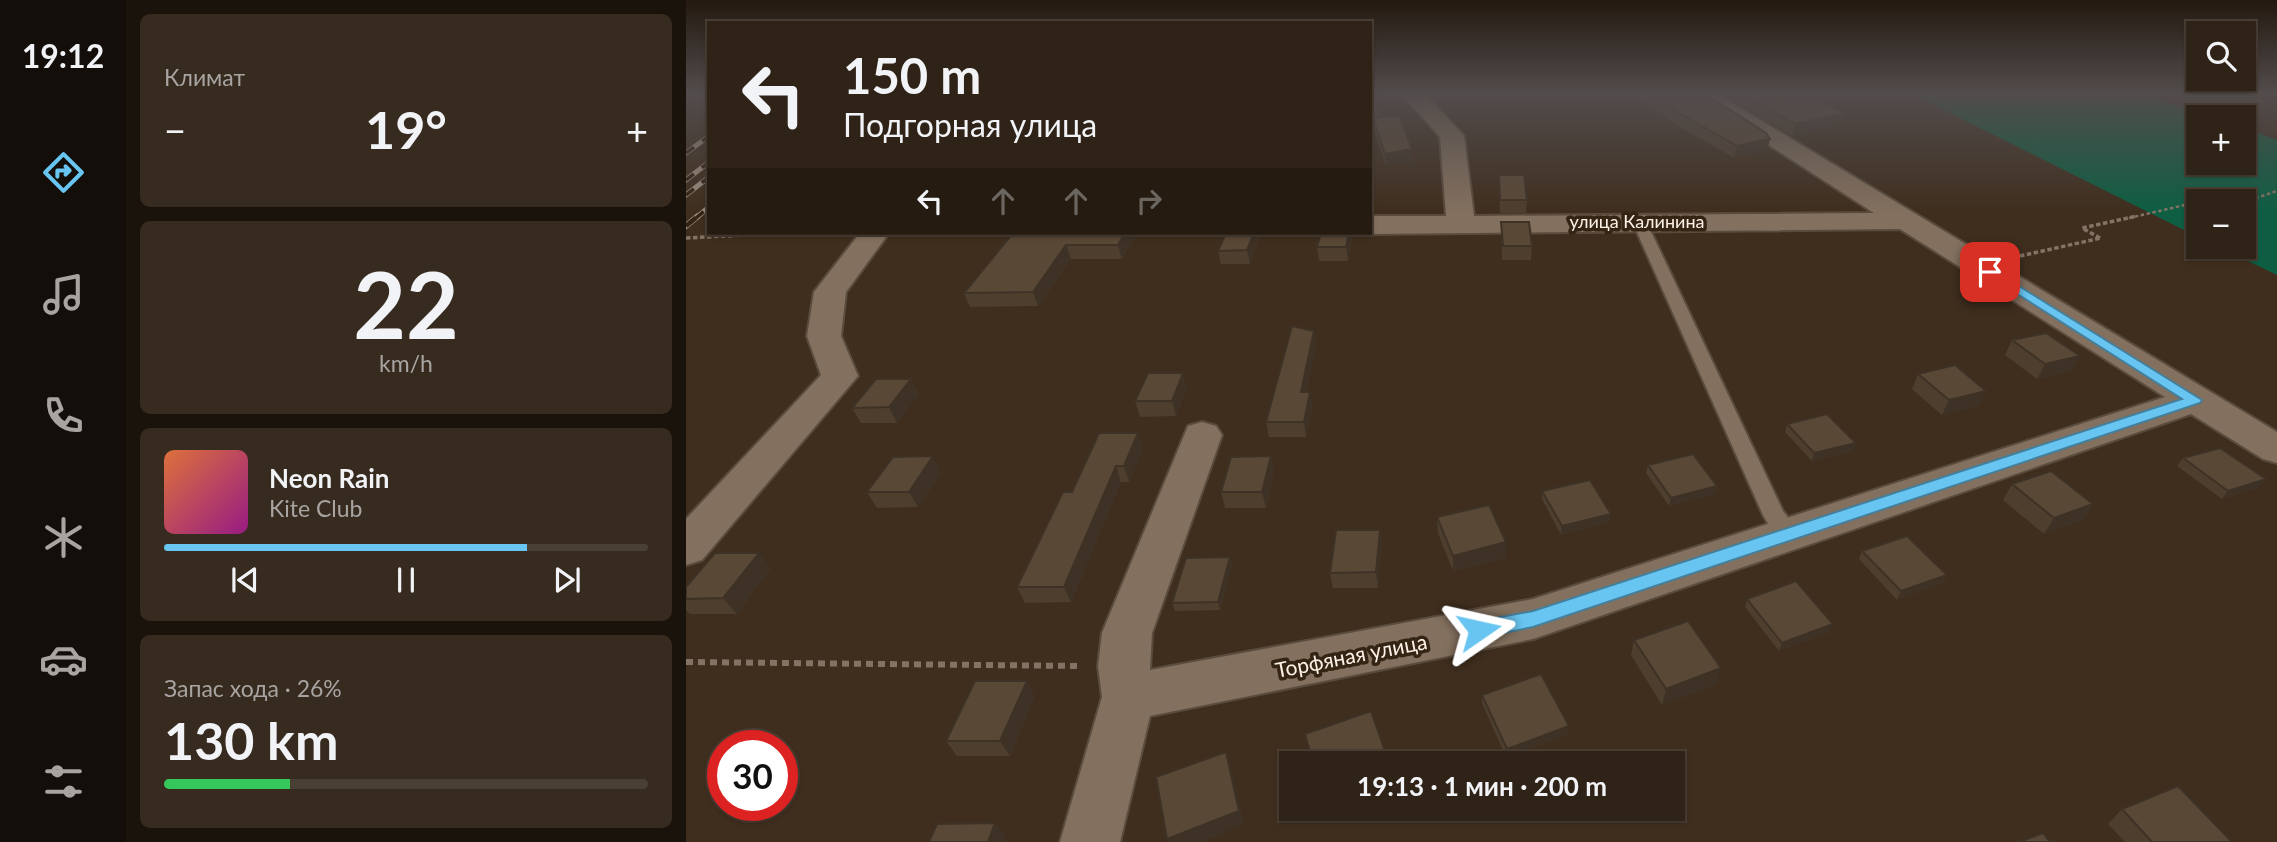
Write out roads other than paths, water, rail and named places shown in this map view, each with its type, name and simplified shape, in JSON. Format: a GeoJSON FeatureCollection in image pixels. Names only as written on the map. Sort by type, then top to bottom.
{"type":"FeatureCollection","features":[{"type":"Feature","properties":{"kind":"street"},"geometry":{"type":"LineString","coordinates":[[1449,133],[1452,136],[1461,223]]}},
{"type":"Feature","properties":{"kind":"street"},"geometry":{"type":"LineString","coordinates":[[1765,133],[2277,450]]}},
{"type":"Feature","properties":{"kind":"street","name":"улица Калинина"},"geometry":{"type":"LineString","coordinates":[[1372,225],[1905,220]]}},
{"type":"Feature","properties":{"kind":"street"},"geometry":{"type":"LineString","coordinates":[[686,548],[840,376],[824,336],[830,292],[873,235]]}},
{"type":"Feature","properties":{"kind":"street","name":"Торфяная улица"},"geometry":{"type":"LineString","coordinates":[[1126,682],[1533,619],[2194,400]]}},
{"type":"Feature","properties":{"kind":"street"},"geometry":{"type":"LineString","coordinates":[[1090,842],[1126,682],[1128,633],[1202,435]]}},
{"type":"Feature","properties":{"kind":"lane"},"geometry":{"type":"LineString","coordinates":[[1639,221],[1773,514],[1790,534]]}},
{"type":"Feature","properties":{"kind":"railway"},"geometry":{"type":"LineString","coordinates":[[686,153],[707,137]]}},
{"type":"Feature","properties":{"kind":"railway"},"geometry":{"type":"LineString","coordinates":[[686,180],[707,164]]}},
{"type":"Feature","properties":{"kind":"railway"},"geometry":{"type":"LineString","coordinates":[[686,195],[707,179]]}},
{"type":"Feature","properties":{"kind":"railway"},"geometry":{"type":"LineString","coordinates":[[696,218],[707,209]]}},
{"type":"Feature","properties":{"kind":"railway"},"geometry":{"type":"LineString","coordinates":[[686,226],[698,216]]}}]}
